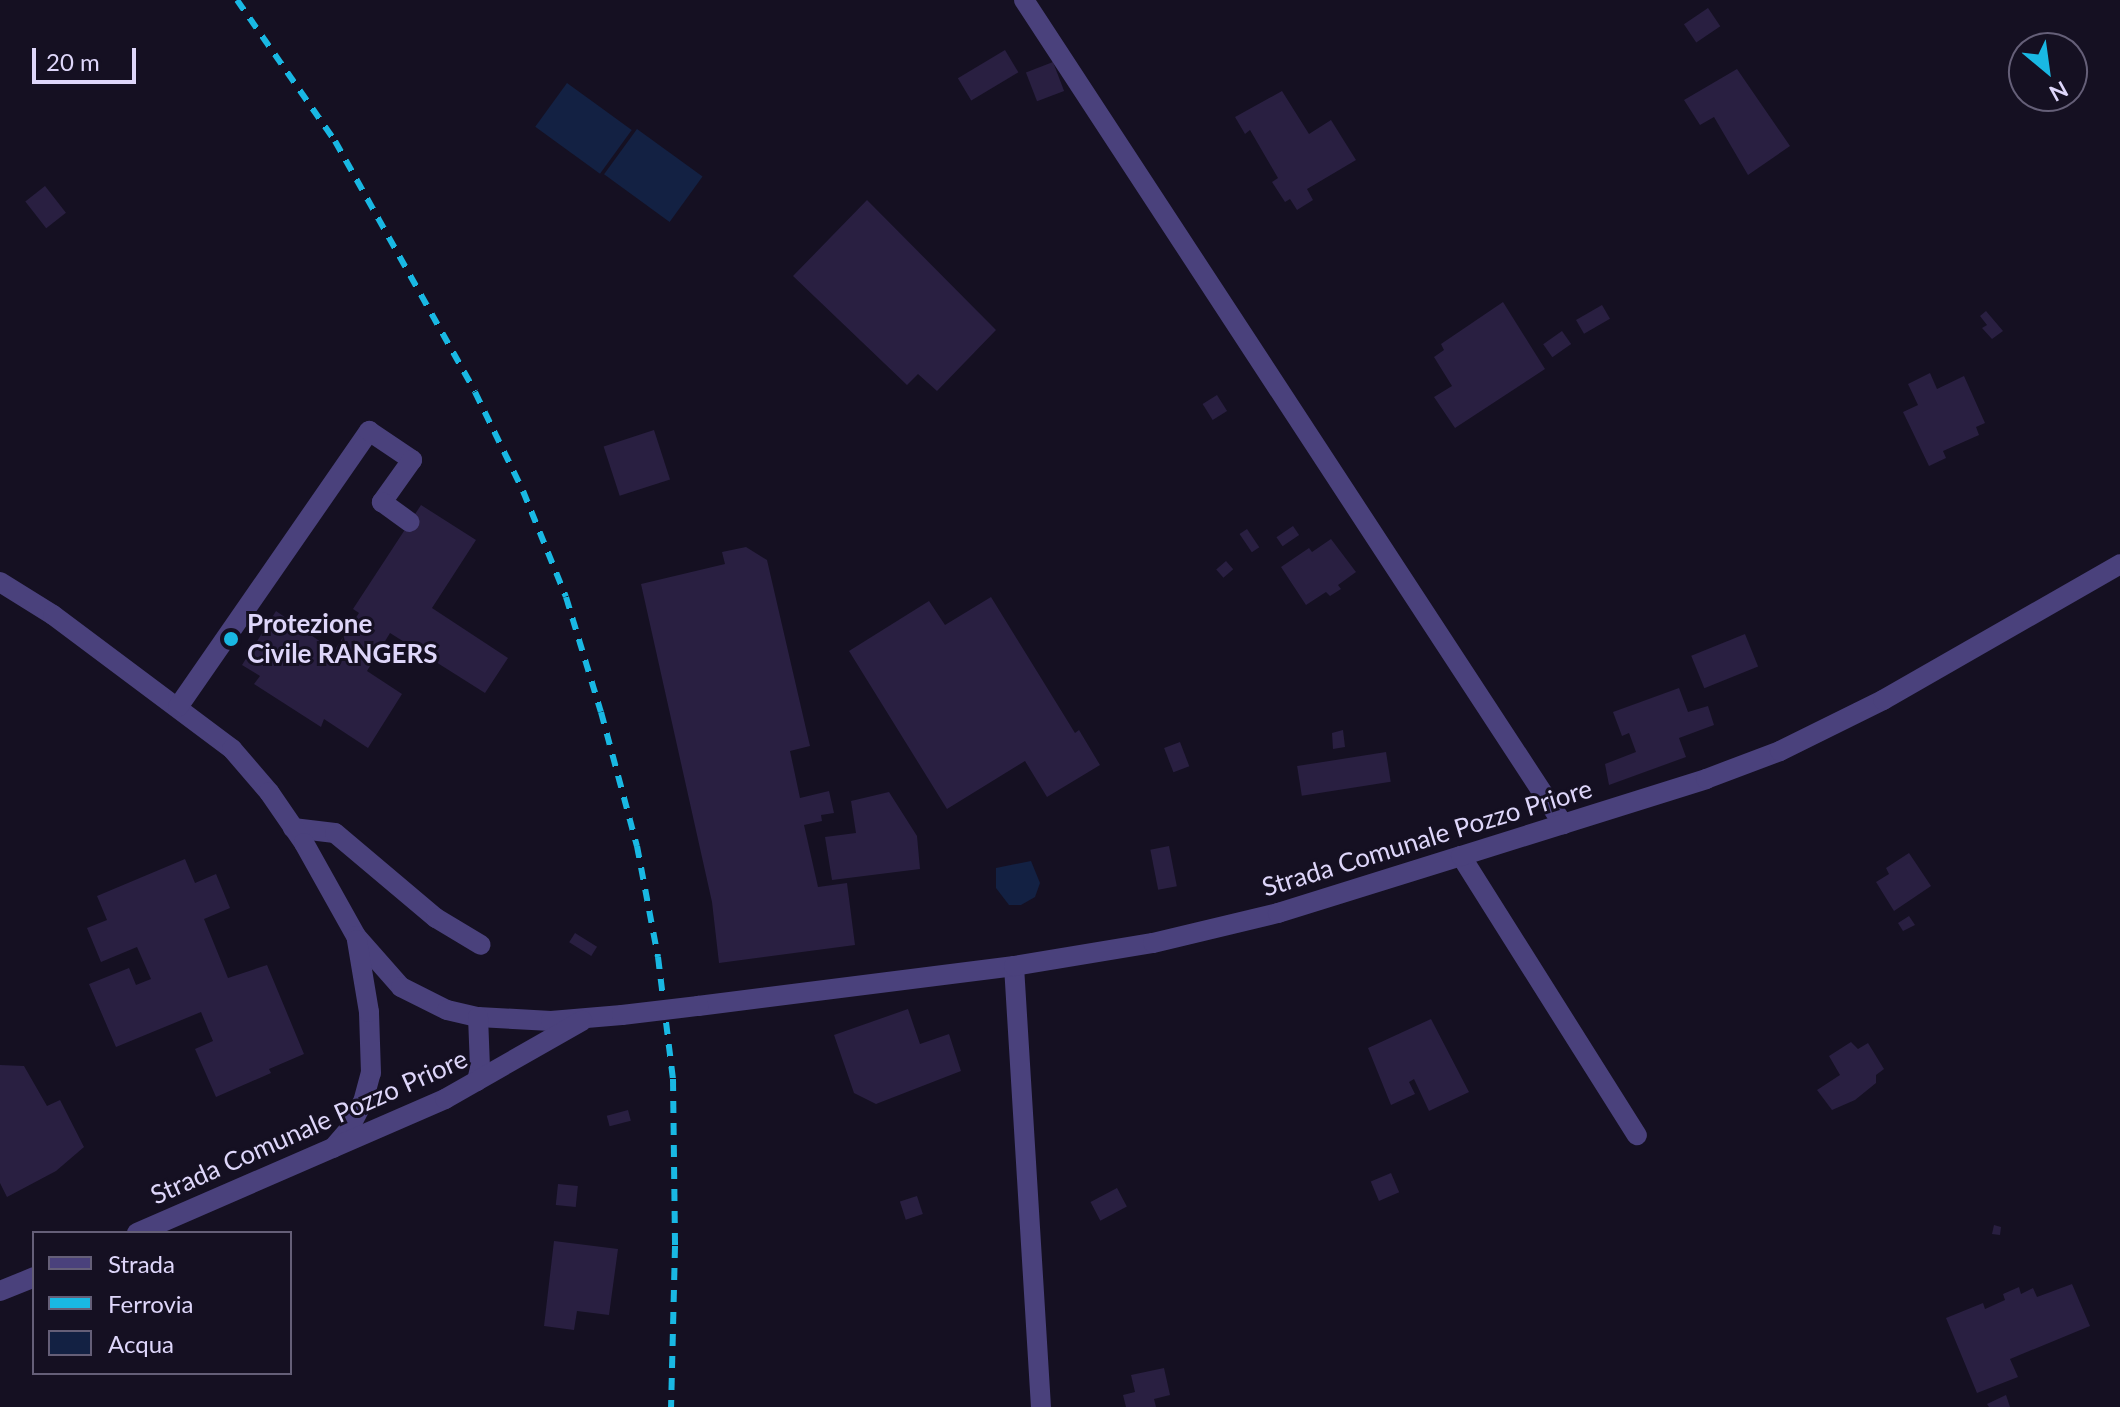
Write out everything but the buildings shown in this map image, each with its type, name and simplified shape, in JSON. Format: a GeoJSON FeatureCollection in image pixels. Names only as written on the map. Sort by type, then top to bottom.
{"type":"FeatureCollection","features":[{"type":"Feature","properties":{"kind":"street"},"geometry":{"type":"LineString","coordinates":[[1024,0],[1563,824]]}},
{"type":"Feature","properties":{"kind":"street"},"geometry":{"type":"LineString","coordinates":[[178,707],[369,431],[412,460],[382,502],[410,522]]}},
{"type":"Feature","properties":{"kind":"street","name":"Strada Comunale Pozzo Priore"},"geometry":{"type":"LineString","coordinates":[[356,936],[401,987],[447,1010],[478,1017],[551,1021],[698,1006],[1014,966],[1153,943],[1236,923],[1461,856],[1706,779],[1780,751],[1883,700],[2120,564]]}},
{"type":"Feature","properties":{"kind":"street"},"geometry":{"type":"LineString","coordinates":[[0,582],[53,615],[232,749],[269,792],[324,876],[356,936],[369,1012],[371,1073],[363,1102],[348,1131],[332,1150]]}},
{"type":"Feature","properties":{"kind":"street"},"geometry":{"type":"LineString","coordinates":[[293,828],[335,833],[436,918],[481,945]]}},
{"type":"Feature","properties":{"kind":"street"},"geometry":{"type":"LineString","coordinates":[[1461,856],[1637,1135]]}},
{"type":"Feature","properties":{"kind":"street"},"geometry":{"type":"LineString","coordinates":[[1014,966],[1041,1407]]}},
{"type":"Feature","properties":{"kind":"street"},"geometry":{"type":"LineString","coordinates":[[477,1081],[478,1017]]}},
{"type":"Feature","properties":{"kind":"street","name":"Strada Comunale Pozzo Priore"},"geometry":{"type":"LineString","coordinates":[[142,1231],[332,1150],[477,1081],[585,1018]]}},
{"type":"Feature","properties":{"kind":"street"},"geometry":{"type":"LineString","coordinates":[[0,1291],[32,1278]]}},
{"type":"Feature","properties":{"kind":"water"},"geometry":{"type":"Polygon","coordinates":[[[567,83],[632,130],[600,174],[535,127],[567,83]]]}},
{"type":"Feature","properties":{"kind":"water"},"geometry":{"type":"Polygon","coordinates":[[[637,129],[703,177],[670,222],[604,174],[637,129]]]}},
{"type":"Feature","properties":{"kind":"water"},"geometry":{"type":"Polygon","coordinates":[[[1031,861],[1040,883],[1035,897],[1021,905],[1009,905],[996,888],[996,868],[1031,861]]]}},
{"type":"Feature","properties":{"kind":"railway"},"geometry":{"type":"LineString","coordinates":[[237,0],[335,141],[475,392],[523,491],[566,597],[637,846],[658,957],[673,1079],[675,1246],[671,1407]]}},
{"type":"Feature","properties":{"kind":"place","name":"Protezione Civile RANGERS"},"geometry":{"type":"Point","coordinates":[231,639]}}]}
